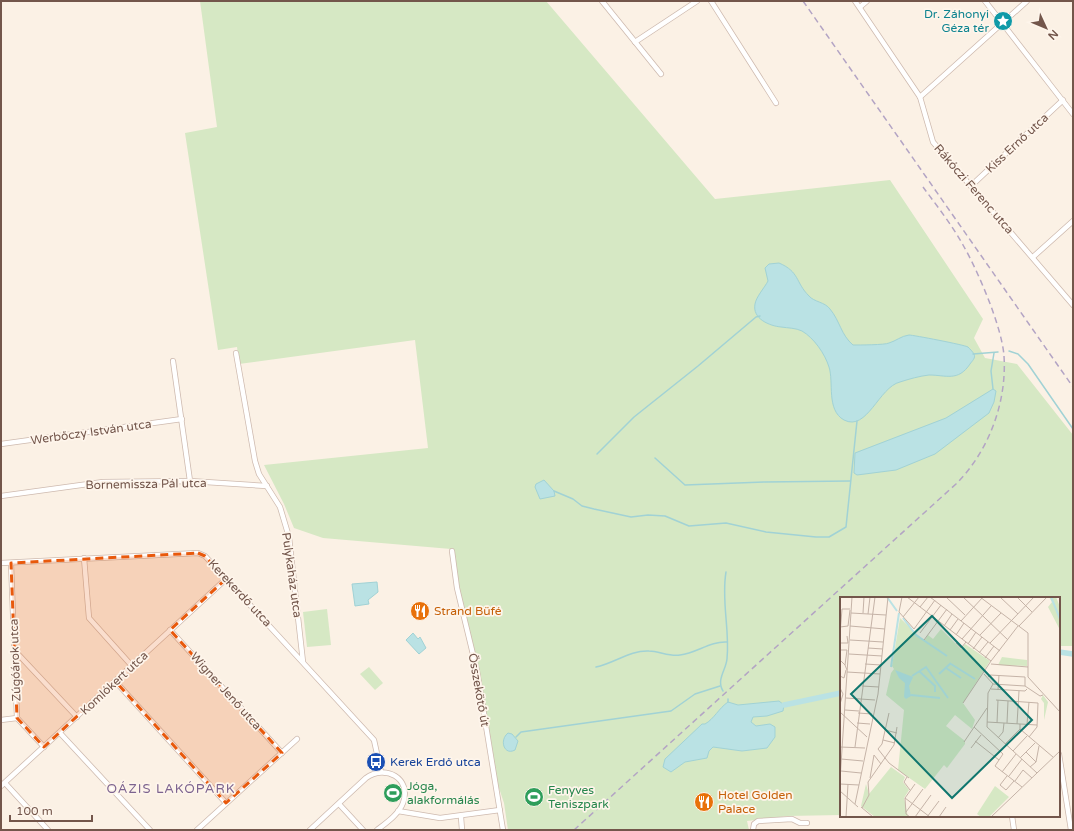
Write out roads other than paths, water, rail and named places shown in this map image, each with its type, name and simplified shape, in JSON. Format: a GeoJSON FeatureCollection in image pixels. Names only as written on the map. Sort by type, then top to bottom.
{"type":"FeatureCollection","features":[{"type":"Feature","properties":{"kind":"street"},"geometry":{"type":"LineString","coordinates":[[602,1],[661,74]]}},
{"type":"Feature","properties":{"kind":"street"},"geometry":{"type":"LineString","coordinates":[[635,42],[697,1]]}},
{"type":"Feature","properties":{"kind":"street"},"geometry":{"type":"LineString","coordinates":[[710,1],[776,103]]}},
{"type":"Feature","properties":{"kind":"street","name":"Rákóczi Ferenc utca"},"geometry":{"type":"LineString","coordinates":[[856,1],[920,96],[934,142],[1073,305]]}},
{"type":"Feature","properties":{"kind":"street"},"geometry":{"type":"LineString","coordinates":[[860,7],[867,1]]}},
{"type":"Feature","properties":{"kind":"street"},"geometry":{"type":"LineString","coordinates":[[985,1],[1073,114]]}},
{"type":"Feature","properties":{"kind":"street"},"geometry":{"type":"LineString","coordinates":[[920,96],[1027,1]]}},
{"type":"Feature","properties":{"kind":"street","name":"Kiss Ernő utca"},"geometry":{"type":"LineString","coordinates":[[972,185],[1063,100]]}},
{"type":"Feature","properties":{"kind":"street"},"geometry":{"type":"LineString","coordinates":[[1033,257],[1073,221]]}},
{"type":"Feature","properties":{"kind":"street","name":"Pulykaház utca"},"geometry":{"type":"LineString","coordinates":[[236,353],[255,461],[259,474],[280,507],[289,537],[303,662]]}},
{"type":"Feature","properties":{"kind":"street"},"geometry":{"type":"LineString","coordinates":[[173,361],[190,481]]}},
{"type":"Feature","properties":{"kind":"street","name":"Werbőczy István utca"},"geometry":{"type":"LineString","coordinates":[[1,444],[182,419]]}},
{"type":"Feature","properties":{"kind":"street","name":"Bornemissza Pál utca"},"geometry":{"type":"LineString","coordinates":[[1,496],[103,482],[190,481],[267,486]]}},
{"type":"Feature","properties":{"kind":"street","name":"Összekötő út"},"geometry":{"type":"LineString","coordinates":[[452,551],[457,588],[476,667],[503,830]]}},
{"type":"Feature","properties":{"kind":"street","name":"Kerekerdő utca"},"geometry":{"type":"LineString","coordinates":[[1,563],[198,553],[211,562],[374,740],[381,772]]}},
{"type":"Feature","properties":{"kind":"street"},"geometry":{"type":"LineString","coordinates":[[84,558],[89,618],[132,666]]}},
{"type":"Feature","properties":{"kind":"street","name":"Zúgóárok utca"},"geometry":{"type":"LineString","coordinates":[[11,563],[16,652],[17,718],[44,747]]}},
{"type":"Feature","properties":{"kind":"street","name":"Komlókert utca"},"geometry":{"type":"LineString","coordinates":[[3,785],[226,579]]}},
{"type":"Feature","properties":{"kind":"street","name":"Wigner Jenő utca"},"geometry":{"type":"LineString","coordinates":[[170,630],[282,753]]}},
{"type":"Feature","properties":{"kind":"street"},"geometry":{"type":"LineString","coordinates":[[16,652],[77,717]]}},
{"type":"Feature","properties":{"kind":"street"},"geometry":{"type":"LineString","coordinates":[[116,681],[226,803]]}},
{"type":"Feature","properties":{"kind":"street"},"geometry":{"type":"LineString","coordinates":[[1,720],[17,718]]}},
{"type":"Feature","properties":{"kind":"street"},"geometry":{"type":"LineString","coordinates":[[60,733],[150,830]]}},
{"type":"Feature","properties":{"kind":"street"},"geometry":{"type":"LineString","coordinates":[[197,830],[297,739]]}},
{"type":"Feature","properties":{"kind":"street"},"geometry":{"type":"LineString","coordinates":[[1060,760],[1071,830]]}},
{"type":"Feature","properties":{"kind":"street"},"geometry":{"type":"LineString","coordinates":[[310,830],[366,778],[374,773],[391,773],[402,784],[404,798],[398,811],[378,830]]}},
{"type":"Feature","properties":{"kind":"street"},"geometry":{"type":"LineString","coordinates":[[3,785],[48,830]]}},
{"type":"Feature","properties":{"kind":"street"},"geometry":{"type":"LineString","coordinates":[[339,804],[362,830]]}},
{"type":"Feature","properties":{"kind":"street"},"geometry":{"type":"LineString","coordinates":[[398,811],[440,818],[500,810]]}},
{"type":"Feature","properties":{"kind":"street"},"geometry":{"type":"LineString","coordinates":[[461,816],[462,830]]}},
{"type":"Feature","properties":{"kind":"street"},"geometry":{"type":"LineString","coordinates":[[1012,817],[1014,830]]}},
{"type":"Feature","properties":{"kind":"street"},"geometry":{"type":"LineString","coordinates":[[753,830],[754,824],[758,821],[792,819],[800,823],[807,823]]}},
{"type":"Feature","properties":{"kind":"water"},"geometry":{"type":"Polygon","coordinates":[[[779,263],[791,270],[811,298],[830,309],[846,337],[853,345],[887,344],[903,336],[909,335],[968,347],[974,354],[974,358],[965,370],[956,375],[926,375],[900,382],[886,392],[860,420],[852,422],[844,420],[835,410],[829,367],[822,352],[815,342],[802,331],[772,325],[763,321],[756,314],[756,301],[768,281],[765,268],[769,264],[779,263]]]}},
{"type":"Feature","properties":{"kind":"water"},"geometry":{"type":"Polygon","coordinates":[[[993,389],[996,391],[994,402],[989,413],[935,454],[896,470],[857,475],[854,473],[855,453],[946,418],[993,389]]]}},
{"type":"Feature","properties":{"kind":"water"},"geometry":{"type":"Polygon","coordinates":[[[544,480],[554,491],[555,496],[540,499],[535,487],[536,484],[544,480]]]}},
{"type":"Feature","properties":{"kind":"water"},"geometry":{"type":"Polygon","coordinates":[[[377,582],[378,592],[368,600],[369,604],[355,606],[352,584],[377,582]]]}},
{"type":"Feature","properties":{"kind":"water"},"geometry":{"type":"Polygon","coordinates":[[[413,633],[418,639],[420,637],[426,648],[419,654],[406,640],[413,633]]]}},
{"type":"Feature","properties":{"kind":"water"},"geometry":{"type":"Polygon","coordinates":[[[779,701],[784,705],[783,711],[767,716],[753,717],[751,722],[756,726],[770,724],[775,727],[775,737],[767,748],[742,751],[713,747],[709,751],[707,758],[685,762],[671,772],[663,767],[665,759],[702,724],[705,724],[711,719],[728,702],[738,705],[779,701]]]}},
{"type":"Feature","properties":{"kind":"water"},"geometry":{"type":"Polygon","coordinates":[[[508,733],[512,734],[518,741],[515,750],[508,751],[504,746],[504,739],[508,733]]]}},
{"type":"Feature","properties":{"kind":"waterway"},"geometry":{"type":"LineString","coordinates":[[597,454],[634,417],[756,317],[760,316]]}},
{"type":"Feature","properties":{"kind":"waterway"},"geometry":{"type":"LineString","coordinates":[[1009,351],[1018,354],[1028,364],[1073,429]]}},
{"type":"Feature","properties":{"kind":"waterway"},"geometry":{"type":"LineString","coordinates":[[973,354],[998,352]]}},
{"type":"Feature","properties":{"kind":"waterway"},"geometry":{"type":"LineString","coordinates":[[993,389],[991,371],[994,353]]}},
{"type":"Feature","properties":{"kind":"waterway"},"geometry":{"type":"LineString","coordinates":[[554,491],[573,499],[582,506],[631,517],[648,515],[665,516],[689,526],[726,523],[766,532],[829,537],[846,527],[857,421]]}},
{"type":"Feature","properties":{"kind":"waterway"},"geometry":{"type":"LineString","coordinates":[[655,458],[685,485],[850,481]]}},
{"type":"Feature","properties":{"kind":"waterway"},"geometry":{"type":"LineString","coordinates":[[723,691],[721,687],[721,679],[727,659],[728,648],[724,594],[726,572]]}},
{"type":"Feature","properties":{"kind":"waterway"},"geometry":{"type":"LineString","coordinates":[[596,667],[642,651],[680,655],[715,643],[727,642]]}},
{"type":"Feature","properties":{"kind":"waterway"},"geometry":{"type":"LineString","coordinates":[[1060,652],[1073,654]]}},
{"type":"Feature","properties":{"kind":"waterway"},"geometry":{"type":"LineString","coordinates":[[516,737],[521,732],[671,711],[695,694],[720,686]]}},
{"type":"Feature","properties":{"kind":"waterway"},"geometry":{"type":"LineString","coordinates":[[784,705],[840,693]]}},
{"type":"Feature","properties":{"kind":"railway"},"geometry":{"type":"LineString","coordinates":[[803,1],[1073,387]]}},
{"type":"Feature","properties":{"kind":"railway"},"geometry":{"type":"LineString","coordinates":[[574,830],[956,484],[978,457],[994,425],[999,408],[1004,373],[1002,344],[994,315],[969,256],[954,230],[923,187]]}},
{"type":"Feature","properties":{"kind":"place","name":"Dr. Záhonyi Géza tér"},"geometry":{"type":"Point","coordinates":[1003,21]}},
{"type":"Feature","properties":{"kind":"place","name":"Strand Büfé"},"geometry":{"type":"Point","coordinates":[420,611]}},
{"type":"Feature","properties":{"kind":"place","name":"Kerek Erdő utca"},"geometry":{"type":"Point","coordinates":[376,762]}},
{"type":"Feature","properties":{"kind":"place","name":"Jóga, alakformálás"},"geometry":{"type":"Point","coordinates":[393,793]}},
{"type":"Feature","properties":{"kind":"place","name":"Fenyves Teniszpark"},"geometry":{"type":"Point","coordinates":[534,797]}},
{"type":"Feature","properties":{"kind":"place","name":"Hotel Golden Palace"},"geometry":{"type":"Point","coordinates":[704,802]}},
{"type":"Feature","properties":{"kind":"district","name":"OÁZIS LAKÓPARK"},"geometry":{"type":"Point","coordinates":[171,789]}}]}
